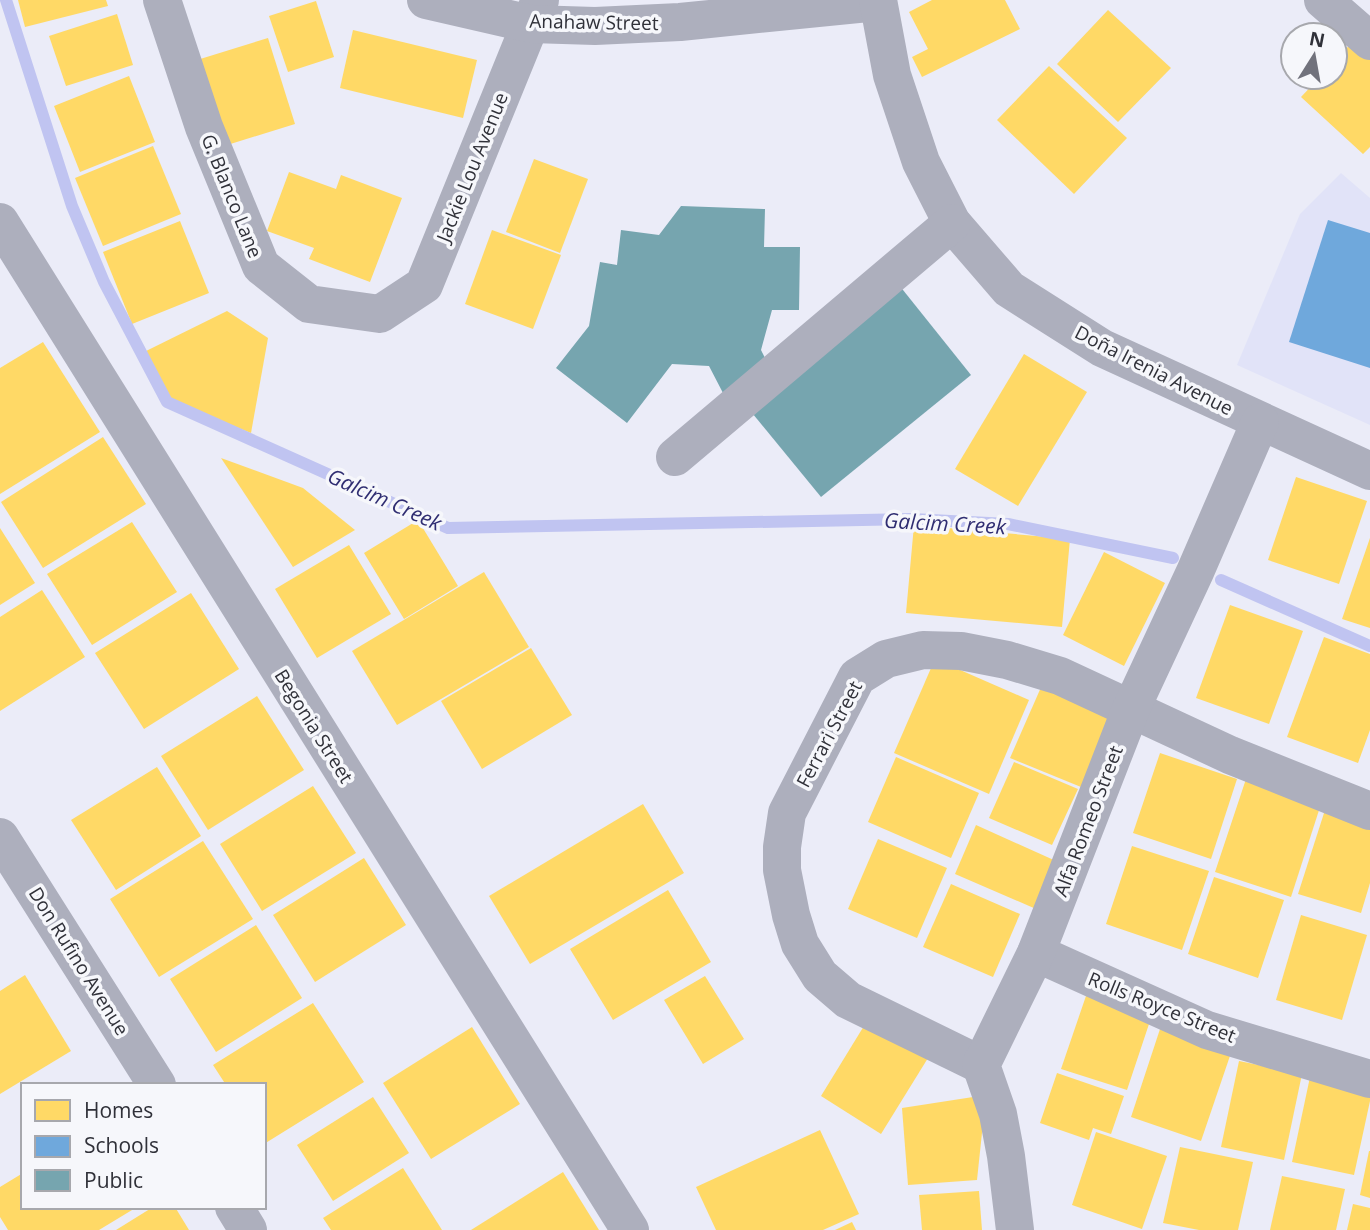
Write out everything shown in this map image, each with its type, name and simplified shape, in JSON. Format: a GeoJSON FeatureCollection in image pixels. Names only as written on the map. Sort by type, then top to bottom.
{"type":"FeatureCollection","features":[{"type":"Feature","properties":{"kind":"street","name":"G. Blanco Lane"},"geometry":{"type":"LineString","coordinates":[[162,0],[204,127],[261,266],[309,304],[380,314]]}},
{"type":"Feature","properties":{"kind":"street","name":"Anahaw Street"},"geometry":{"type":"LineString","coordinates":[[426,0],[535,12],[595,26],[680,22],[878,1]]}},
{"type":"Feature","properties":{"kind":"street"},"geometry":{"type":"LineString","coordinates":[[1323,0],[1370,41]]}},
{"type":"Feature","properties":{"kind":"street","name":"Doña Irenia Avenue"},"geometry":{"type":"LineString","coordinates":[[878,1],[892,75],[917,150],[952,223],[1009,289],[1102,348],[1370,471]]}},
{"type":"Feature","properties":{"kind":"street","name":"Jackie Lou Avenue"},"geometry":{"type":"LineString","coordinates":[[380,314],[424,285],[535,12]]}},
{"type":"Feature","properties":{"kind":"street","name":"Begonia Street"},"geometry":{"type":"LineString","coordinates":[[0,222],[630,1230]]}},
{"type":"Feature","properties":{"kind":"street"},"geometry":{"type":"LineString","coordinates":[[675,457],[952,223]]}},
{"type":"Feature","properties":{"kind":"street","name":"Alfa Romeo Street"},"geometry":{"type":"LineString","coordinates":[[981,1065],[1036,953],[1131,709],[1260,422]]}},
{"type":"Feature","properties":{"kind":"street","name":"Ferrari Street"},"geometry":{"type":"LineString","coordinates":[[981,1065],[848,1000],[820,976],[800,944],[782,870],[787,813],[857,677],[886,659],[923,650],[961,651],[1007,660],[1060,676],[1230,755],[1370,811]]}},
{"type":"Feature","properties":{"kind":"street","name":"Don Rufino Avenue"},"geometry":{"type":"LineString","coordinates":[[0,837],[156,1083]]}},
{"type":"Feature","properties":{"kind":"street","name":"Rolls Royce Street"},"geometry":{"type":"LineString","coordinates":[[1036,953],[1207,1030],[1370,1079]]}},
{"type":"Feature","properties":{"kind":"street"},"geometry":{"type":"LineString","coordinates":[[981,1065],[998,1114],[1015,1230]]}},
{"type":"Feature","properties":{"kind":"street"},"geometry":{"type":"LineString","coordinates":[[235,1209],[248,1230]]}},
{"type":"Feature","properties":{"kind":"shaded area"},"geometry":{"type":"Polygon","coordinates":[[[1341,173],[1370,198],[1370,425],[1237,365],[1300,214],[1341,173]]]}},
{"type":"Feature","properties":{"kind":"building: Homes"},"geometry":{"type":"Polygon","coordinates":[[[18,0],[106,0],[108,6],[25,27],[18,0]]]}},
{"type":"Feature","properties":{"kind":"building: Homes"},"geometry":{"type":"Polygon","coordinates":[[[932,0],[1005,0],[1020,29],[922,77],[912,57],[928,49],[909,12],[932,0]]]}},
{"type":"Feature","properties":{"kind":"building: Homes"},"geometry":{"type":"Polygon","coordinates":[[[316,1],[334,57],[288,72],[269,16],[316,1]]]}},
{"type":"Feature","properties":{"kind":"building: Homes"},"geometry":{"type":"Polygon","coordinates":[[[1108,10],[1171,68],[1118,122],[1057,64],[1108,10]]]}},
{"type":"Feature","properties":{"kind":"building: Homes"},"geometry":{"type":"Polygon","coordinates":[[[117,14],[133,65],[66,86],[49,36],[117,14]]]}},
{"type":"Feature","properties":{"kind":"building: Homes"},"geometry":{"type":"Polygon","coordinates":[[[353,30],[477,60],[463,118],[340,88],[353,30]]]}},
{"type":"Feature","properties":{"kind":"building: Homes"},"geometry":{"type":"Polygon","coordinates":[[[268,38],[295,124],[224,146],[197,60],[268,38]]]}},
{"type":"Feature","properties":{"kind":"building: Homes"},"geometry":{"type":"Polygon","coordinates":[[[1355,39],[1370,53],[1370,147],[1363,154],[1301,97],[1307,91],[1349,91],[1349,46],[1355,39]]]}},
{"type":"Feature","properties":{"kind":"building: Homes"},"geometry":{"type":"Polygon","coordinates":[[[1049,66],[1127,138],[1074,194],[997,120],[1049,66]]]}},
{"type":"Feature","properties":{"kind":"building: Homes"},"geometry":{"type":"Polygon","coordinates":[[[129,76],[155,142],[80,172],[54,106],[129,76]]]}},
{"type":"Feature","properties":{"kind":"building: Homes"},"geometry":{"type":"Polygon","coordinates":[[[153,146],[181,214],[103,246],[75,178],[153,146]]]}},
{"type":"Feature","properties":{"kind":"building: Homes"},"geometry":{"type":"Polygon","coordinates":[[[534,159],[588,179],[560,253],[506,232],[534,159]]]}},
{"type":"Feature","properties":{"kind":"building: Homes"},"geometry":{"type":"Polygon","coordinates":[[[289,172],[336,189],[341,175],[402,198],[370,282],[309,259],[314,248],[267,231],[289,172]]]}},
{"type":"Feature","properties":{"kind":"building: Homes"},"geometry":{"type":"Polygon","coordinates":[[[180,221],[209,293],[132,324],[103,252],[180,221]]]}},
{"type":"Feature","properties":{"kind":"building: Homes"},"geometry":{"type":"Polygon","coordinates":[[[492,230],[561,255],[533,329],[465,304],[492,230]]]}},
{"type":"Feature","properties":{"kind":"building: Homes"},"geometry":{"type":"Polygon","coordinates":[[[227,311],[268,338],[251,433],[173,402],[144,352],[227,311]]]}},
{"type":"Feature","properties":{"kind":"building: Homes"},"geometry":{"type":"Polygon","coordinates":[[[43,342],[100,432],[0,494],[0,368],[43,342]]]}},
{"type":"Feature","properties":{"kind":"building: Homes"},"geometry":{"type":"Polygon","coordinates":[[[1024,354],[1087,392],[1018,506],[955,469],[1024,354]]]}},
{"type":"Feature","properties":{"kind":"building: Homes"},"geometry":{"type":"Polygon","coordinates":[[[103,437],[146,504],[43,568],[1,502],[103,437]]]}},
{"type":"Feature","properties":{"kind":"building: Homes"},"geometry":{"type":"Polygon","coordinates":[[[221,458],[303,488],[355,530],[293,567],[221,458]]]}},
{"type":"Feature","properties":{"kind":"building: Homes"},"geometry":{"type":"Polygon","coordinates":[[[1296,477],[1367,501],[1339,584],[1268,560],[1296,477]]]}},
{"type":"Feature","properties":{"kind":"building: Homes"},"geometry":{"type":"Polygon","coordinates":[[[418,520],[458,586],[404,619],[364,553],[418,520]]]}},
{"type":"Feature","properties":{"kind":"building: Homes"},"geometry":{"type":"Polygon","coordinates":[[[132,522],[177,592],[92,645],[47,574],[132,522]]]}},
{"type":"Feature","properties":{"kind":"building: Homes"},"geometry":{"type":"Polygon","coordinates":[[[914,525],[1070,539],[1062,627],[906,613],[914,525]]]}},
{"type":"Feature","properties":{"kind":"building: Homes"},"geometry":{"type":"Polygon","coordinates":[[[0,528],[35,583],[0,605],[0,528]]]}},
{"type":"Feature","properties":{"kind":"building: Homes"},"geometry":{"type":"Polygon","coordinates":[[[1370,538],[1370,628],[1342,619],[1370,538]]]}},
{"type":"Feature","properties":{"kind":"building: Homes"},"geometry":{"type":"Polygon","coordinates":[[[349,545],[391,614],[317,658],[275,589],[349,545]]]}},
{"type":"Feature","properties":{"kind":"building: Homes"},"geometry":{"type":"Polygon","coordinates":[[[1104,552],[1165,583],[1124,666],[1063,635],[1104,552]]]}},
{"type":"Feature","properties":{"kind":"building: Homes"},"geometry":{"type":"Polygon","coordinates":[[[484,572],[529,647],[397,725],[352,651],[484,572]]]}},
{"type":"Feature","properties":{"kind":"building: Homes"},"geometry":{"type":"Polygon","coordinates":[[[42,590],[85,657],[0,711],[0,617],[42,590]]]}},
{"type":"Feature","properties":{"kind":"building: Homes"},"geometry":{"type":"Polygon","coordinates":[[[191,593],[239,669],[144,729],[95,653],[191,593]]]}},
{"type":"Feature","properties":{"kind":"building: Homes"},"geometry":{"type":"Polygon","coordinates":[[[1230,605],[1303,631],[1269,724],[1196,698],[1230,605]]]}},
{"type":"Feature","properties":{"kind":"building: Homes"},"geometry":{"type":"Polygon","coordinates":[[[1324,637],[1370,654],[1370,730],[1358,763],[1287,737],[1324,637]]]}},
{"type":"Feature","properties":{"kind":"building: Homes"},"geometry":{"type":"Polygon","coordinates":[[[531,648],[572,715],[482,769],[441,701],[531,648]]]}},
{"type":"Feature","properties":{"kind":"building: Homes"},"geometry":{"type":"Polygon","coordinates":[[[935,659],[1029,700],[989,794],[894,753],[935,659]]]}},
{"type":"Feature","properties":{"kind":"building: Homes"},"geometry":{"type":"Polygon","coordinates":[[[1042,685],[1112,715],[1081,787],[1010,758],[1042,685]]]}},
{"type":"Feature","properties":{"kind":"building: Homes"},"geometry":{"type":"Polygon","coordinates":[[[257,696],[304,770],[208,830],[161,756],[257,696]]]}},
{"type":"Feature","properties":{"kind":"building: Homes"},"geometry":{"type":"Polygon","coordinates":[[[1160,753],[1237,779],[1211,859],[1133,833],[1160,753]]]}},
{"type":"Feature","properties":{"kind":"building: Homes"},"geometry":{"type":"Polygon","coordinates":[[[896,757],[979,793],[951,858],[868,822],[896,757]]]}},
{"type":"Feature","properties":{"kind":"building: Homes"},"geometry":{"type":"Polygon","coordinates":[[[1014,762],[1078,789],[1052,845],[989,818],[1014,762]]]}},
{"type":"Feature","properties":{"kind":"building: Homes"},"geometry":{"type":"Polygon","coordinates":[[[157,767],[201,836],[116,890],[71,820],[157,767]]]}},
{"type":"Feature","properties":{"kind":"building: Homes"},"geometry":{"type":"Polygon","coordinates":[[[1246,779],[1321,804],[1291,897],[1215,872],[1246,779]]]}},
{"type":"Feature","properties":{"kind":"building: Homes"},"geometry":{"type":"Polygon","coordinates":[[[313,786],[356,853],[262,911],[220,844],[313,786]]]}},
{"type":"Feature","properties":{"kind":"building: Homes"},"geometry":{"type":"Polygon","coordinates":[[[643,804],[684,873],[530,964],[489,896],[643,804]]]}},
{"type":"Feature","properties":{"kind":"building: Homes"},"geometry":{"type":"Polygon","coordinates":[[[1325,810],[1370,824],[1370,883],[1361,913],[1298,894],[1325,810]]]}},
{"type":"Feature","properties":{"kind":"building: Homes"},"geometry":{"type":"Polygon","coordinates":[[[976,825],[1056,861],[1036,909],[955,874],[976,825]]]}},
{"type":"Feature","properties":{"kind":"building: Homes"},"geometry":{"type":"Polygon","coordinates":[[[878,839],[947,868],[917,938],[848,909],[878,839]]]}},
{"type":"Feature","properties":{"kind":"building: Homes"},"geometry":{"type":"Polygon","coordinates":[[[203,841],[253,919],[159,977],[110,899],[203,841]]]}},
{"type":"Feature","properties":{"kind":"building: Homes"},"geometry":{"type":"Polygon","coordinates":[[[1132,846],[1209,871],[1182,950],[1106,924],[1132,846]]]}},
{"type":"Feature","properties":{"kind":"building: Homes"},"geometry":{"type":"Polygon","coordinates":[[[364,858],[406,925],[315,982],[273,915],[364,858]]]}},
{"type":"Feature","properties":{"kind":"building: Homes"},"geometry":{"type":"Polygon","coordinates":[[[1214,877],[1284,900],[1258,978],[1188,954],[1214,877]]]}},
{"type":"Feature","properties":{"kind":"building: Homes"},"geometry":{"type":"Polygon","coordinates":[[[951,884],[1020,914],[993,977],[923,947],[951,884]]]}},
{"type":"Feature","properties":{"kind":"building: Homes"},"geometry":{"type":"Polygon","coordinates":[[[668,890],[711,962],[613,1020],[570,949],[668,890]]]}},
{"type":"Feature","properties":{"kind":"building: Homes"},"geometry":{"type":"Polygon","coordinates":[[[1301,915],[1367,935],[1342,1020],[1276,1000],[1301,915]]]}},
{"type":"Feature","properties":{"kind":"building: Homes"},"geometry":{"type":"Polygon","coordinates":[[[256,925],[302,998],[216,1052],[170,979],[256,925]]]}},
{"type":"Feature","properties":{"kind":"building: Homes"},"geometry":{"type":"Polygon","coordinates":[[[25,975],[71,1051],[0,1094],[0,991],[25,975]]]}},
{"type":"Feature","properties":{"kind":"building: Homes"},"geometry":{"type":"Polygon","coordinates":[[[705,976],[744,1039],[703,1064],[664,1000],[705,976]]]}},
{"type":"Feature","properties":{"kind":"building: Homes"},"geometry":{"type":"Polygon","coordinates":[[[1087,993],[1152,1015],[1127,1090],[1061,1069],[1087,993]]]}},
{"type":"Feature","properties":{"kind":"building: Homes"},"geometry":{"type":"Polygon","coordinates":[[[313,1003],[364,1082],[266,1143],[266,1083],[225,1083],[213,1065],[313,1003]]]}},
{"type":"Feature","properties":{"kind":"building: Homes"},"geometry":{"type":"Polygon","coordinates":[[[867,1021],[928,1058],[881,1134],[821,1096],[867,1021]]]}},
{"type":"Feature","properties":{"kind":"building: Homes"},"geometry":{"type":"Polygon","coordinates":[[[1161,1026],[1232,1050],[1201,1141],[1131,1117],[1161,1026]]]}},
{"type":"Feature","properties":{"kind":"building: Homes"},"geometry":{"type":"Polygon","coordinates":[[[472,1027],[520,1104],[431,1159],[383,1083],[472,1027]]]}},
{"type":"Feature","properties":{"kind":"building: Homes"},"geometry":{"type":"Polygon","coordinates":[[[1239,1061],[1302,1074],[1284,1160],[1221,1147],[1239,1061]]]}},
{"type":"Feature","properties":{"kind":"building: Homes"},"geometry":{"type":"Polygon","coordinates":[[[1057,1073],[1124,1096],[1111,1134],[1093,1128],[1089,1140],[1040,1123],[1057,1073]]]}},
{"type":"Feature","properties":{"kind":"building: Homes"},"geometry":{"type":"Polygon","coordinates":[[[1310,1077],[1370,1090],[1354,1175],[1292,1162],[1310,1077]]]}},
{"type":"Feature","properties":{"kind":"building: Homes"},"geometry":{"type":"Polygon","coordinates":[[[986,1095],[977,1180],[908,1185],[902,1108],[986,1095]]]}},
{"type":"Feature","properties":{"kind":"building: Homes"},"geometry":{"type":"Polygon","coordinates":[[[373,1097],[409,1153],[333,1201],[297,1145],[373,1097]]]}},
{"type":"Feature","properties":{"kind":"building: Homes"},"geometry":{"type":"Polygon","coordinates":[[[820,1130],[859,1214],[823,1230],[716,1230],[696,1187],[820,1130]]]}},
{"type":"Feature","properties":{"kind":"building: Homes"},"geometry":{"type":"Polygon","coordinates":[[[1096,1132],[1167,1156],[1142,1229],[1072,1205],[1096,1132]]]}},
{"type":"Feature","properties":{"kind":"building: Homes"},"geometry":{"type":"Polygon","coordinates":[[[1180,1147],[1253,1162],[1238,1230],[1199,1230],[1163,1223],[1180,1147]]]}},
{"type":"Feature","properties":{"kind":"building: Homes"},"geometry":{"type":"Polygon","coordinates":[[[1370,1151],[1370,1198],[1360,1195],[1370,1151]]]}},
{"type":"Feature","properties":{"kind":"building: Homes"},"geometry":{"type":"Polygon","coordinates":[[[403,1168],[442,1230],[331,1230],[323,1218],[403,1168]]]}},
{"type":"Feature","properties":{"kind":"building: Homes"},"geometry":{"type":"Polygon","coordinates":[[[563,1172],[599,1230],[471,1230],[563,1172]]]}},
{"type":"Feature","properties":{"kind":"building: Homes"},"geometry":{"type":"Polygon","coordinates":[[[21,1174],[21,1209],[134,1209],[99,1230],[8,1230],[0,1217],[0,1187],[21,1174]]]}},
{"type":"Feature","properties":{"kind":"building: Homes"},"geometry":{"type":"Polygon","coordinates":[[[1282,1176],[1345,1189],[1336,1230],[1270,1230],[1282,1176]]]}},
{"type":"Feature","properties":{"kind":"building: Homes"},"geometry":{"type":"Polygon","coordinates":[[[979,1191],[982,1230],[922,1230],[919,1195],[979,1191]]]}},
{"type":"Feature","properties":{"kind":"building: Homes"},"geometry":{"type":"Polygon","coordinates":[[[1353,1204],[1370,1208],[1370,1230],[1347,1230],[1353,1204]]]}},
{"type":"Feature","properties":{"kind":"building: Homes"},"geometry":{"type":"Polygon","coordinates":[[[150,1209],[176,1209],[189,1230],[116,1230],[150,1209]]]}},
{"type":"Feature","properties":{"kind":"building: Homes"},"geometry":{"type":"Polygon","coordinates":[[[852,1222],[856,1230],[835,1230],[852,1222]]]}},
{"type":"Feature","properties":{"kind":"building: Schools"},"geometry":{"type":"Polygon","coordinates":[[[1328,220],[1370,233],[1370,368],[1289,342],[1328,220]]]}},
{"type":"Feature","properties":{"kind":"building: Public"},"geometry":{"type":"Polygon","coordinates":[[[681,206],[765,209],[764,247],[800,247],[799,310],[772,310],[761,350],[771,370],[723,393],[709,366],[672,364],[627,423],[556,368],[589,326],[600,262],[617,265],[621,230],[659,235],[681,206]]]}},
{"type":"Feature","properties":{"kind":"building: Public"},"geometry":{"type":"Polygon","coordinates":[[[899,285],[971,375],[821,497],[748,408],[899,285]]]}},
{"type":"Feature","properties":{"kind":"waterway","name":"Galcim Creek"},"geometry":{"type":"LineString","coordinates":[[6,0],[72,206],[104,282],[167,402],[448,528],[912,519],[1008,524],[1173,558]]}},
{"type":"Feature","properties":{"kind":"waterway","name":"Galcim Creek"},"geometry":{"type":"LineString","coordinates":[[1221,580],[1370,646]]}}]}
